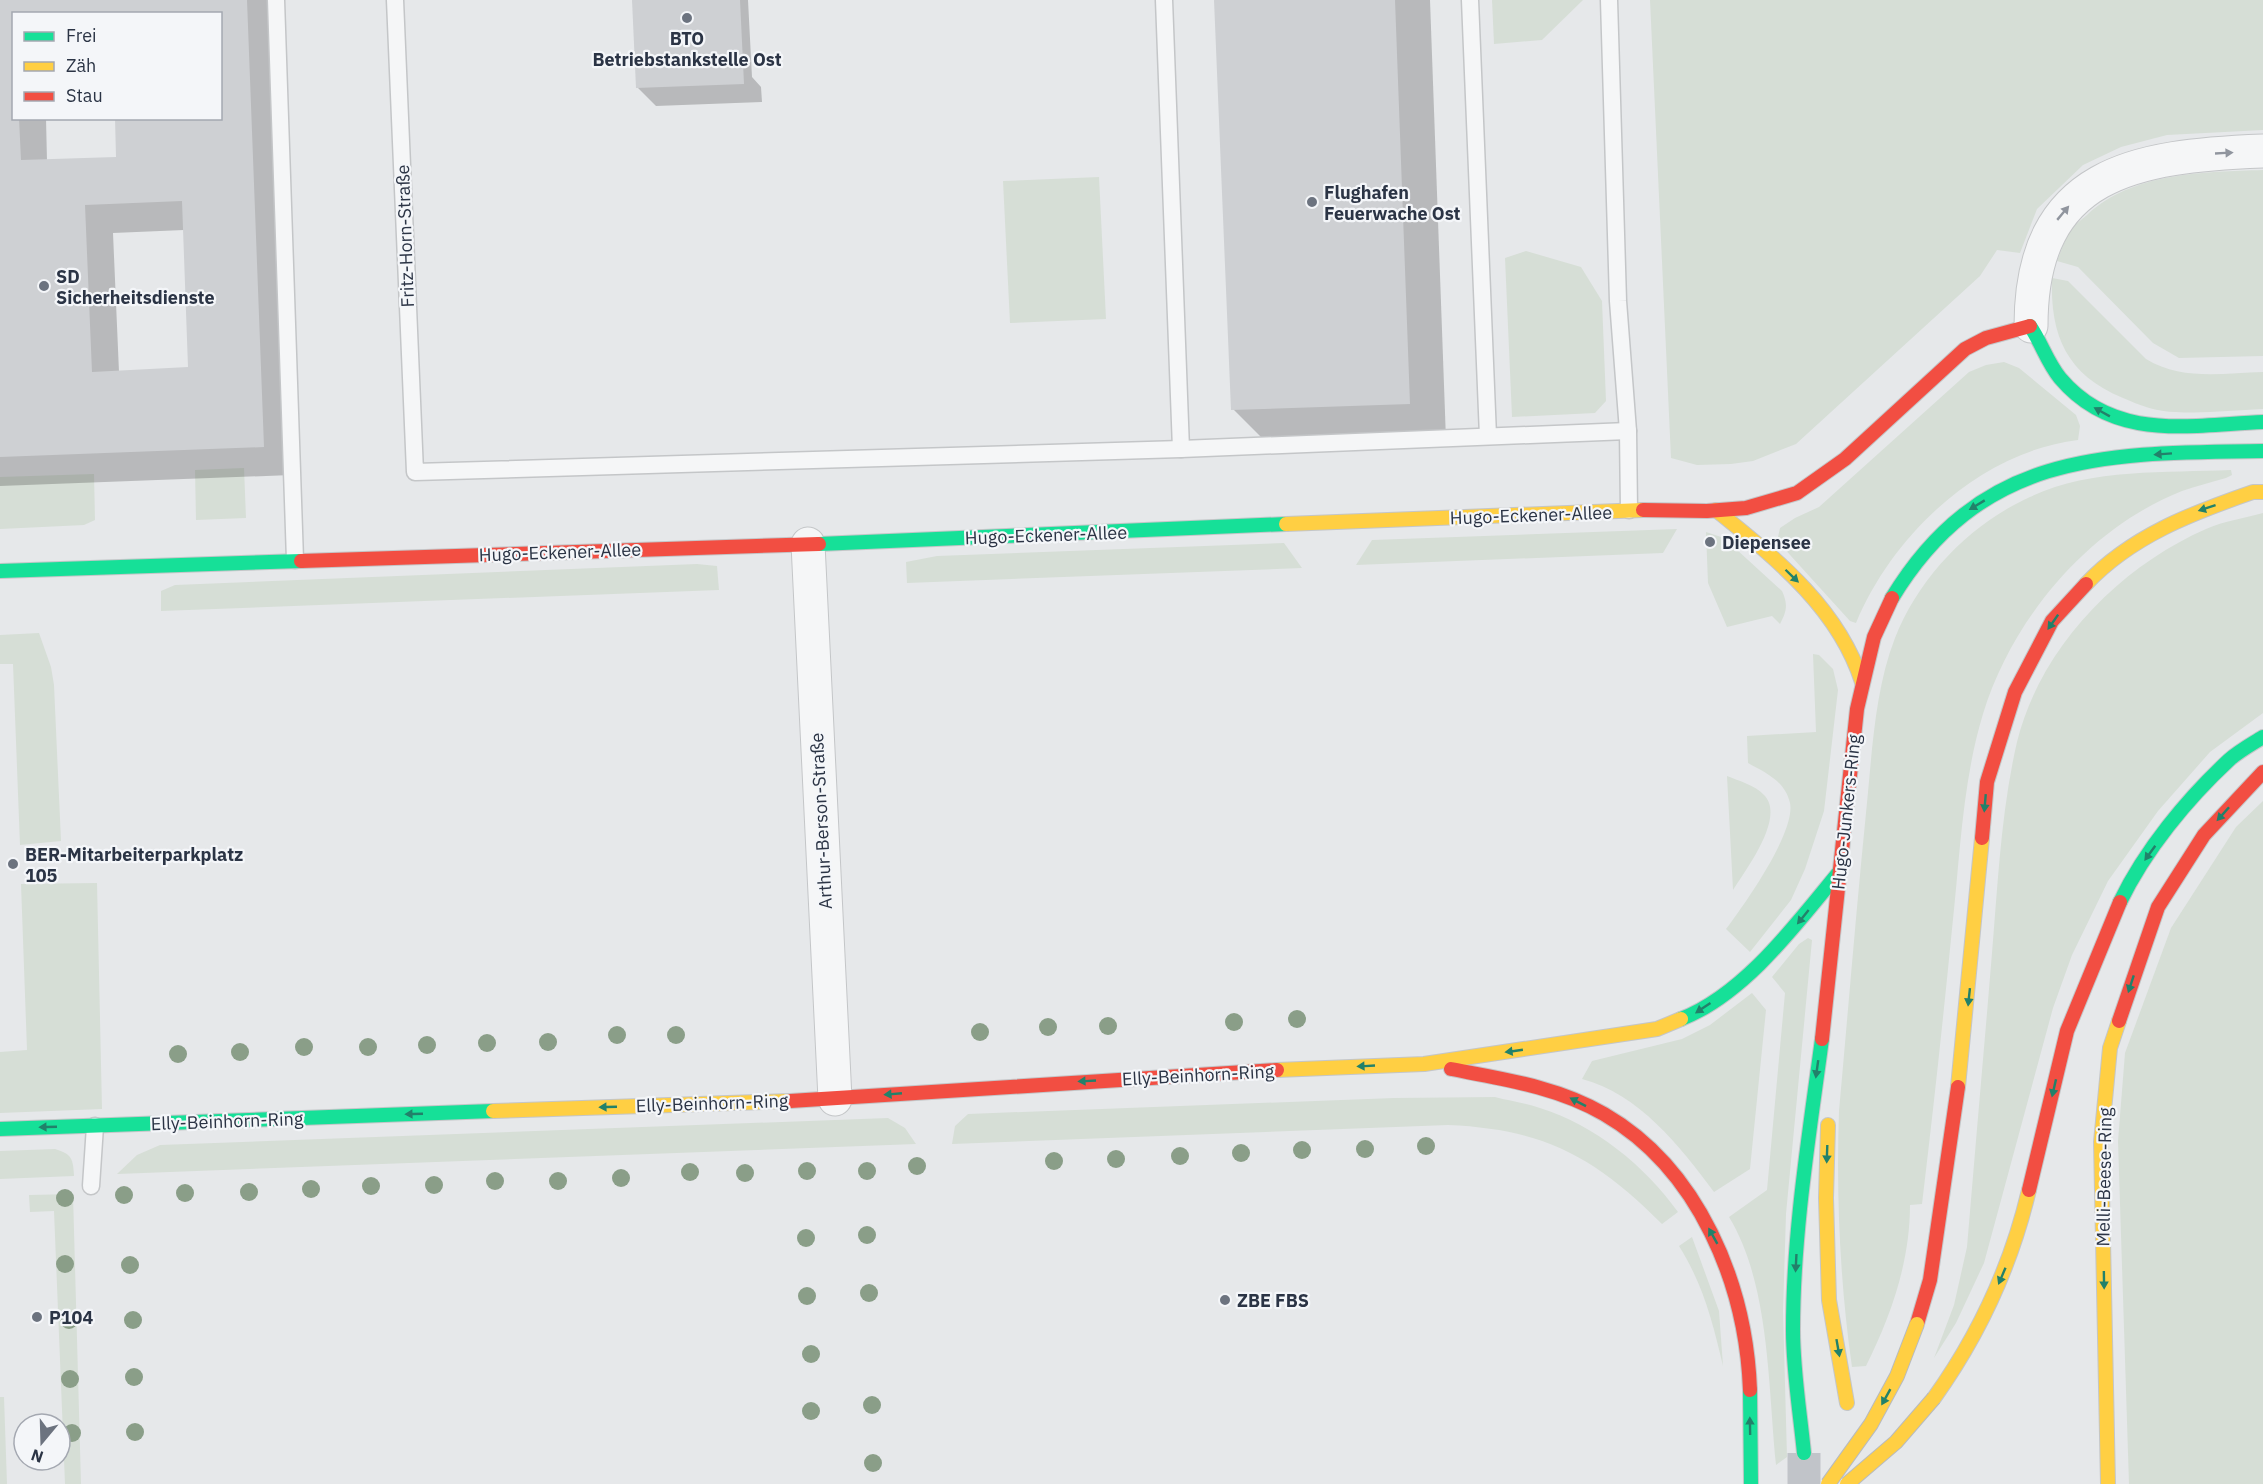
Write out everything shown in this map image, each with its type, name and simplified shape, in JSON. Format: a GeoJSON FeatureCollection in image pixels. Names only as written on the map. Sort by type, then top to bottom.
{"type":"FeatureCollection","features":[{"type":"Feature","properties":{"kind":"main road","name":"Hugo-Eckener-Allee"},"geometry":{"type":"LineString","coordinates":[[0,571],[808,544],[1629,510],[1716,510],[1782,500],[1811,486],[1837,467],[1965,349],[1986,338],[2031,326]]}},
{"type":"Feature","properties":{"kind":"main road"},"geometry":{"type":"LineString","coordinates":[[2031,326],[2041,353],[2057,377],[2084,402],[2110,417],[2140,425],[2263,423]]}},
{"type":"Feature","properties":{"kind":"main road","name":"Hugo-Junkers-Ring"},"geometry":{"type":"LineString","coordinates":[[1804,1453],[1793,1321],[1798,1208],[1833,949],[1862,682],[1875,635],[1898,588],[1923,554],[1967,510],[2008,486],[2081,462],[2135,455],[2263,451]]}},
{"type":"Feature","properties":{"kind":"main road"},"geometry":{"type":"LineString","coordinates":[[1828,1484],[1881,1405],[1897,1376],[1917,1324],[1930,1280],[1961,1066],[1987,782],[2015,692],[2052,621],[2092,578],[2138,541],[2193,513],[2253,492],[2263,492]]}},
{"type":"Feature","properties":{"kind":"main road"},"geometry":{"type":"LineString","coordinates":[[1716,510],[1766,552],[1819,604],[1850,648],[1862,682]]}},
{"type":"Feature","properties":{"kind":"main road"},"geometry":{"type":"LineString","coordinates":[[1846,1484],[1896,1442],[1934,1398],[1952,1373],[1979,1326],[2004,1274],[2022,1219],[2067,1032],[2106,931],[2129,883],[2177,816],[2230,759],[2263,737]]}},
{"type":"Feature","properties":{"kind":"main road","name":"Melli-Beese-Ring"},"geometry":{"type":"LineString","coordinates":[[2108,1484],[2101,1142],[2110,1048],[2158,907],[2204,835],[2263,772]]}},
{"type":"Feature","properties":{"kind":"main road","name":"Elly-Beinhorn-Ring"},"geometry":{"type":"LineString","coordinates":[[0,1129],[835,1098],[1208,1073],[1424,1064],[1657,1029],[1697,1013],[1750,974],[1796,925],[1840,871]]}},
{"type":"Feature","properties":{"kind":"main road"},"geometry":{"type":"LineString","coordinates":[[1829,1091],[1833,949]]}},
{"type":"Feature","properties":{"kind":"main road","name":"Elly-Beinhorn-Ring"},"geometry":{"type":"LineString","coordinates":[[1424,1064],[1503,1079],[1568,1096],[1613,1119],[1656,1154],[1687,1191],[1721,1250],[1736,1288],[1748,1356],[1751,1484]]}},
{"type":"Feature","properties":{"kind":"main road"},"geometry":{"type":"LineString","coordinates":[[1828,1115],[1826,1198],[1829,1300],[1847,1403]]}},
{"type":"Feature","properties":{"kind":"street"},"geometry":{"type":"LineString","coordinates":[[2031,326],[2031,294],[2037,264],[2046,237],[2062,213],[2081,194],[2111,176],[2144,164],[2185,155],[2263,151]]}},
{"type":"Feature","properties":{"kind":"street","name":"Arthur-Berson-Straße"},"geometry":{"type":"LineString","coordinates":[[808,544],[835,1098]]}},
{"type":"Feature","properties":{"kind":"lane"},"geometry":{"type":"LineString","coordinates":[[276,0],[296,560]]}},
{"type":"Feature","properties":{"kind":"lane","name":"Fritz-Horn-Straße"},"geometry":{"type":"LineString","coordinates":[[395,0],[415,472],[1181,449]]}},
{"type":"Feature","properties":{"kind":"lane"},"geometry":{"type":"LineString","coordinates":[[1164,0],[1181,449],[1628,431]]}},
{"type":"Feature","properties":{"kind":"lane"},"geometry":{"type":"LineString","coordinates":[[1470,0],[1488,436]]}},
{"type":"Feature","properties":{"kind":"lane"},"geometry":{"type":"LineString","coordinates":[[1609,0],[1618,301],[1628,431],[1629,510]]}},
{"type":"Feature","properties":{"kind":"lane"},"geometry":{"type":"LineString","coordinates":[[91,1186],[95,1126]]}},
{"type":"Feature","properties":{"kind":"shaded area"},"geometry":{"type":"Polygon","coordinates":[[[1492,0],[1583,0],[1542,40],[1494,44],[1492,0]]]}},
{"type":"Feature","properties":{"kind":"shaded area"},"geometry":{"type":"Polygon","coordinates":[[[1650,0],[2263,0],[2263,130],[2167,135],[2121,147],[2083,165],[2037,209],[2020,253],[1997,250],[1980,276],[1796,444],[1753,461],[1697,465],[1671,458],[1650,0]]]}},
{"type":"Feature","properties":{"kind":"shaded area"},"geometry":{"type":"Polygon","coordinates":[[[2263,170],[2263,356],[2179,358],[2153,343],[2078,267],[2057,261],[2070,231],[2105,201],[2126,190],[2170,177],[2263,170]]]}},
{"type":"Feature","properties":{"kind":"shaded area"},"geometry":{"type":"Polygon","coordinates":[[[1099,177],[1106,319],[1010,323],[1003,181],[1099,177]]]}},
{"type":"Feature","properties":{"kind":"shaded area"},"geometry":{"type":"Polygon","coordinates":[[[1526,251],[1581,267],[1602,301],[1606,401],[1595,413],[1512,417],[1505,258],[1526,251]]]}},
{"type":"Feature","properties":{"kind":"shaded area"},"geometry":{"type":"Polygon","coordinates":[[[2052,278],[2068,281],[2146,359],[2160,366],[2203,374],[2263,372],[2263,409],[2197,413],[2169,412],[2148,408],[2104,389],[2075,365],[2066,351],[2054,318],[2052,278]]]}},
{"type":"Feature","properties":{"kind":"shaded area"},"geometry":{"type":"Polygon","coordinates":[[[2004,362],[2019,368],[2076,415],[2080,426],[2078,440],[2042,448],[2007,461],[1974,480],[1944,503],[1917,529],[1893,559],[1872,590],[1856,623],[1850,621],[1781,545],[1778,537],[1780,528],[1819,507],[1969,372],[1986,365],[2004,362]]]}},
{"type":"Feature","properties":{"kind":"shaded area"},"geometry":{"type":"Polygon","coordinates":[[[244,468],[246,518],[196,520],[195,470],[244,468]]]}},
{"type":"Feature","properties":{"kind":"shaded area"},"geometry":{"type":"Polygon","coordinates":[[[2231,470],[2232,475],[2226,478],[2182,491],[2148,507],[2115,528],[2085,553],[2034,611],[2013,644],[1996,679],[1976,740],[1966,794],[1922,1204],[1910,1205],[1903,1268],[1883,1328],[1866,1366],[1852,1367],[1844,1304],[1840,1239],[1839,1111],[1875,724],[1882,680],[1895,638],[1918,594],[1949,555],[1987,522],[2030,497],[2078,481],[2103,477],[2155,472],[2231,470]]]}},
{"type":"Feature","properties":{"kind":"shaded area"},"geometry":{"type":"Polygon","coordinates":[[[94,474],[95,520],[84,525],[0,529],[0,477],[94,474]]]}},
{"type":"Feature","properties":{"kind":"shaded area"},"geometry":{"type":"Polygon","coordinates":[[[2263,513],[2263,713],[2210,752],[2158,811],[2108,881],[2072,955],[2053,1008],[1984,1263],[1956,1323],[1934,1358],[1954,1305],[1967,1247],[1998,874],[2012,768],[2028,707],[2044,674],[2064,643],[2114,588],[2143,565],[2174,545],[2213,526],[2263,513]]]}},
{"type":"Feature","properties":{"kind":"shaded area"},"geometry":{"type":"Polygon","coordinates":[[[1677,529],[1663,553],[1356,565],[1372,540],[1677,529]]]}},
{"type":"Feature","properties":{"kind":"shaded area"},"geometry":{"type":"Polygon","coordinates":[[[1706,532],[1724,538],[1782,591],[1786,608],[1780,624],[1772,616],[1727,627],[1708,583],[1706,532]]]}},
{"type":"Feature","properties":{"kind":"shaded area"},"geometry":{"type":"Polygon","coordinates":[[[1284,543],[1302,568],[907,583],[906,562],[937,556],[1284,543]]]}},
{"type":"Feature","properties":{"kind":"shaded area"},"geometry":{"type":"Polygon","coordinates":[[[697,564],[717,566],[719,590],[161,611],[161,591],[175,585],[697,564]]]}},
{"type":"Feature","properties":{"kind":"shaded area"},"geometry":{"type":"Polygon","coordinates":[[[39,633],[51,667],[54,685],[61,841],[20,845],[13,664],[0,664],[0,635],[39,633]]]}},
{"type":"Feature","properties":{"kind":"shaded area"},"geometry":{"type":"Polygon","coordinates":[[[1813,654],[1819,655],[1833,669],[1838,690],[1824,811],[1805,869],[1791,900],[1750,952],[1726,929],[1756,886],[1777,849],[1790,816],[1790,803],[1779,783],[1748,763],[1747,736],[1816,732],[1813,654]]]}},
{"type":"Feature","properties":{"kind":"shaded area"},"geometry":{"type":"Polygon","coordinates":[[[1727,776],[1756,789],[1764,795],[1770,805],[1770,816],[1762,843],[1733,890],[1727,776]]]}},
{"type":"Feature","properties":{"kind":"shaded area"},"geometry":{"type":"Polygon","coordinates":[[[2263,801],[2263,1484],[2129,1484],[2118,1141],[2125,1053],[2171,928],[2236,827],[2263,801]]]}},
{"type":"Feature","properties":{"kind":"shaded area"},"geometry":{"type":"Polygon","coordinates":[[[97,883],[102,1109],[0,1113],[0,1052],[27,1050],[21,884],[97,883]]]}},
{"type":"Feature","properties":{"kind":"shaded area"},"geometry":{"type":"Polygon","coordinates":[[[1808,938],[1812,940],[1786,1214],[1783,1311],[1787,1457],[1776,1465],[1760,1304],[1753,1273],[1729,1217],[1767,1190],[1785,993],[1772,977],[1799,944],[1808,938]]]}},
{"type":"Feature","properties":{"kind":"shaded area"},"geometry":{"type":"Polygon","coordinates":[[[1752,993],[1766,1010],[1750,1169],[1714,1192],[1672,1140],[1640,1109],[1603,1086],[1582,1079],[1592,1061],[1682,1039],[1710,1025],[1752,993]]]}},
{"type":"Feature","properties":{"kind":"shaded area"},"geometry":{"type":"Polygon","coordinates":[[[1495,1097],[1560,1115],[1599,1136],[1634,1163],[1678,1212],[1662,1224],[1614,1181],[1566,1151],[1540,1140],[1482,1128],[1448,1125],[952,1144],[955,1126],[968,1114],[1394,1098],[1495,1097]]]}},
{"type":"Feature","properties":{"kind":"shaded area"},"geometry":{"type":"Polygon","coordinates":[[[888,1118],[905,1128],[916,1144],[117,1174],[137,1155],[160,1145],[888,1118]]]}},
{"type":"Feature","properties":{"kind":"shaded area"},"geometry":{"type":"Polygon","coordinates":[[[55,1149],[68,1155],[73,1165],[74,1176],[0,1179],[0,1151],[55,1149]]]}},
{"type":"Feature","properties":{"kind":"shaded area"},"geometry":{"type":"Polygon","coordinates":[[[73,1194],[81,1484],[65,1484],[65,1472],[72,1472],[72,1412],[62,1412],[54,1211],[30,1212],[29,1195],[73,1194]]]}},
{"type":"Feature","properties":{"kind":"shaded area"},"geometry":{"type":"Polygon","coordinates":[[[1692,1237],[1719,1311],[1723,1366],[1701,1289],[1679,1246],[1692,1237]]]}},
{"type":"Feature","properties":{"kind":"shaded area"},"geometry":{"type":"Polygon","coordinates":[[[0,1397],[4,1397],[7,1484],[0,1484],[0,1397]]]}},
{"type":"Feature","properties":{"kind":"building","name":"SD Sicherheitsdienste"},"geometry":{"type":"Polygon","coordinates":[[[0,0],[247,0],[264,447],[0,457],[0,0]],[[182,201],[85,205],[92,372],[188,367],[182,201]]]}},
{"type":"Feature","properties":{"kind":"building","name":"BTO Betriebstankstelle Ost"},"geometry":{"type":"Polygon","coordinates":[[[632,0],[740,0],[744,84],[636,88],[632,0]]]}},
{"type":"Feature","properties":{"kind":"building","name":"Flughafen Feuerwache Ost"},"geometry":{"type":"Polygon","coordinates":[[[1214,0],[1395,0],[1410,404],[1231,410],[1214,0]]]}},
{"type":"Feature","properties":{"kind":"tunnel"},"geometry":{"type":"LineString","coordinates":[[1804,1453],[1804,1484]]}},
{"type":"Feature","properties":{"kind":"traffic: fast"},"geometry":{"type":"LineString","coordinates":[[2030,326],[2060,378],[2081,398],[2104,412],[2128,421],[2154,425],[2263,422]]}},
{"type":"Feature","properties":{"kind":"traffic: fast"},"geometry":{"type":"LineString","coordinates":[[1892,598],[1927,549],[1966,513],[2008,487],[2053,470],[2101,459],[2152,454],[2263,451]]}},
{"type":"Feature","properties":{"kind":"traffic: fast"},"geometry":{"type":"LineString","coordinates":[[819,544],[1286,524]]}},
{"type":"Feature","properties":{"kind":"traffic: fast"},"geometry":{"type":"LineString","coordinates":[[0,571],[301,561]]}},
{"type":"Feature","properties":{"kind":"traffic: fast"},"geometry":{"type":"LineString","coordinates":[[2120,902],[2154,845],[2183,808],[2229,760],[2263,737]]}},
{"type":"Feature","properties":{"kind":"traffic: fast"},"geometry":{"type":"LineString","coordinates":[[1681,1019],[1727,993],[1748,975],[1788,934],[1840,871]]}},
{"type":"Feature","properties":{"kind":"traffic: fast"},"geometry":{"type":"LineString","coordinates":[[1804,1453],[1794,1361],[1794,1294],[1803,1184],[1822,1039]]}},
{"type":"Feature","properties":{"kind":"traffic: fast"},"geometry":{"type":"LineString","coordinates":[[0,1129],[493,1111]]}},
{"type":"Feature","properties":{"kind":"traffic: fast"},"geometry":{"type":"LineString","coordinates":[[1750,1390],[1751,1484]]}},
{"type":"Feature","properties":{"kind":"traffic: slow"},"geometry":{"type":"LineString","coordinates":[[2086,584],[2122,552],[2164,528],[2230,500],[2253,492],[2263,492]]}},
{"type":"Feature","properties":{"kind":"traffic: slow"},"geometry":{"type":"LineString","coordinates":[[1286,524],[1643,510]]}},
{"type":"Feature","properties":{"kind":"traffic: slow"},"geometry":{"type":"LineString","coordinates":[[1716,510],[1782,566],[1821,607],[1851,655],[1862,682]]}},
{"type":"Feature","properties":{"kind":"traffic: slow"},"geometry":{"type":"LineString","coordinates":[[1958,1087],[1982,838]]}},
{"type":"Feature","properties":{"kind":"traffic: slow"},"geometry":{"type":"LineString","coordinates":[[1277,1070],[1424,1064],[1657,1029],[1681,1019]]}},
{"type":"Feature","properties":{"kind":"traffic: slow"},"geometry":{"type":"LineString","coordinates":[[2108,1484],[2101,1142],[2110,1048],[2119,1021]]}},
{"type":"Feature","properties":{"kind":"traffic: slow"},"geometry":{"type":"LineString","coordinates":[[493,1111],[790,1101]]}},
{"type":"Feature","properties":{"kind":"traffic: slow"},"geometry":{"type":"LineString","coordinates":[[1828,1125],[1826,1198],[1829,1300],[1847,1403]]}},
{"type":"Feature","properties":{"kind":"traffic: slow"},"geometry":{"type":"LineString","coordinates":[[1934,1398],[1965,1350],[1992,1299],[2013,1246],[2029,1190]]}},
{"type":"Feature","properties":{"kind":"traffic: slow"},"geometry":{"type":"LineString","coordinates":[[1828,1484],[1871,1424],[1897,1376],[1917,1324]]}},
{"type":"Feature","properties":{"kind":"traffic: slow"},"geometry":{"type":"LineString","coordinates":[[1847,1484],[1896,1442],[1934,1398]]}},
{"type":"Feature","properties":{"kind":"traffic: jam"},"geometry":{"type":"LineString","coordinates":[[1643,510],[1707,511],[1746,508],[1797,493],[1845,459],[1965,349],[1986,338],[2030,326]]}},
{"type":"Feature","properties":{"kind":"traffic: jam"},"geometry":{"type":"LineString","coordinates":[[301,561],[819,544]]}},
{"type":"Feature","properties":{"kind":"traffic: jam"},"geometry":{"type":"LineString","coordinates":[[1982,838],[1987,782],[2015,692],[2052,621],[2086,584]]}},
{"type":"Feature","properties":{"kind":"traffic: jam"},"geometry":{"type":"LineString","coordinates":[[1822,1039],[1857,709],[1874,637],[1892,598]]}},
{"type":"Feature","properties":{"kind":"traffic: jam"},"geometry":{"type":"LineString","coordinates":[[2119,1021],[2158,907],[2204,835],[2263,772]]}},
{"type":"Feature","properties":{"kind":"traffic: jam"},"geometry":{"type":"LineString","coordinates":[[2029,1190],[2067,1031],[2120,902]]}},
{"type":"Feature","properties":{"kind":"traffic: jam"},"geometry":{"type":"LineString","coordinates":[[1451,1069],[1530,1085],[1586,1105],[1604,1114],[1637,1137],[1666,1165],[1691,1198],[1711,1233],[1727,1271],[1739,1310],[1750,1390]]}},
{"type":"Feature","properties":{"kind":"traffic: jam"},"geometry":{"type":"LineString","coordinates":[[790,1101],[1277,1070]]}},
{"type":"Feature","properties":{"kind":"traffic: jam"},"geometry":{"type":"LineString","coordinates":[[1917,1324],[1930,1280],[1958,1087]]}},
{"type":"Feature","properties":{"kind":"place","name":"BTO Betriebstankstelle Ost"},"geometry":{"type":"Point","coordinates":[687,18]}},
{"type":"Feature","properties":{"kind":"place","name":"Flughafen Feuerwache Ost"},"geometry":{"type":"Point","coordinates":[1312,202]}},
{"type":"Feature","properties":{"kind":"place","name":"SD Sicherheitsdienste"},"geometry":{"type":"Point","coordinates":[44,286]}},
{"type":"Feature","properties":{"kind":"place","name":"Diepensee"},"geometry":{"type":"Point","coordinates":[1710,542]}},
{"type":"Feature","properties":{"kind":"place","name":"BER-Mitarbeiterparkplatz 105"},"geometry":{"type":"Point","coordinates":[13,864]}},
{"type":"Feature","properties":{"kind":"place","name":"ZBE FBS"},"geometry":{"type":"Point","coordinates":[1225,1300]}},
{"type":"Feature","properties":{"kind":"place","name":"P104"},"geometry":{"type":"Point","coordinates":[37,1317]}}]}
